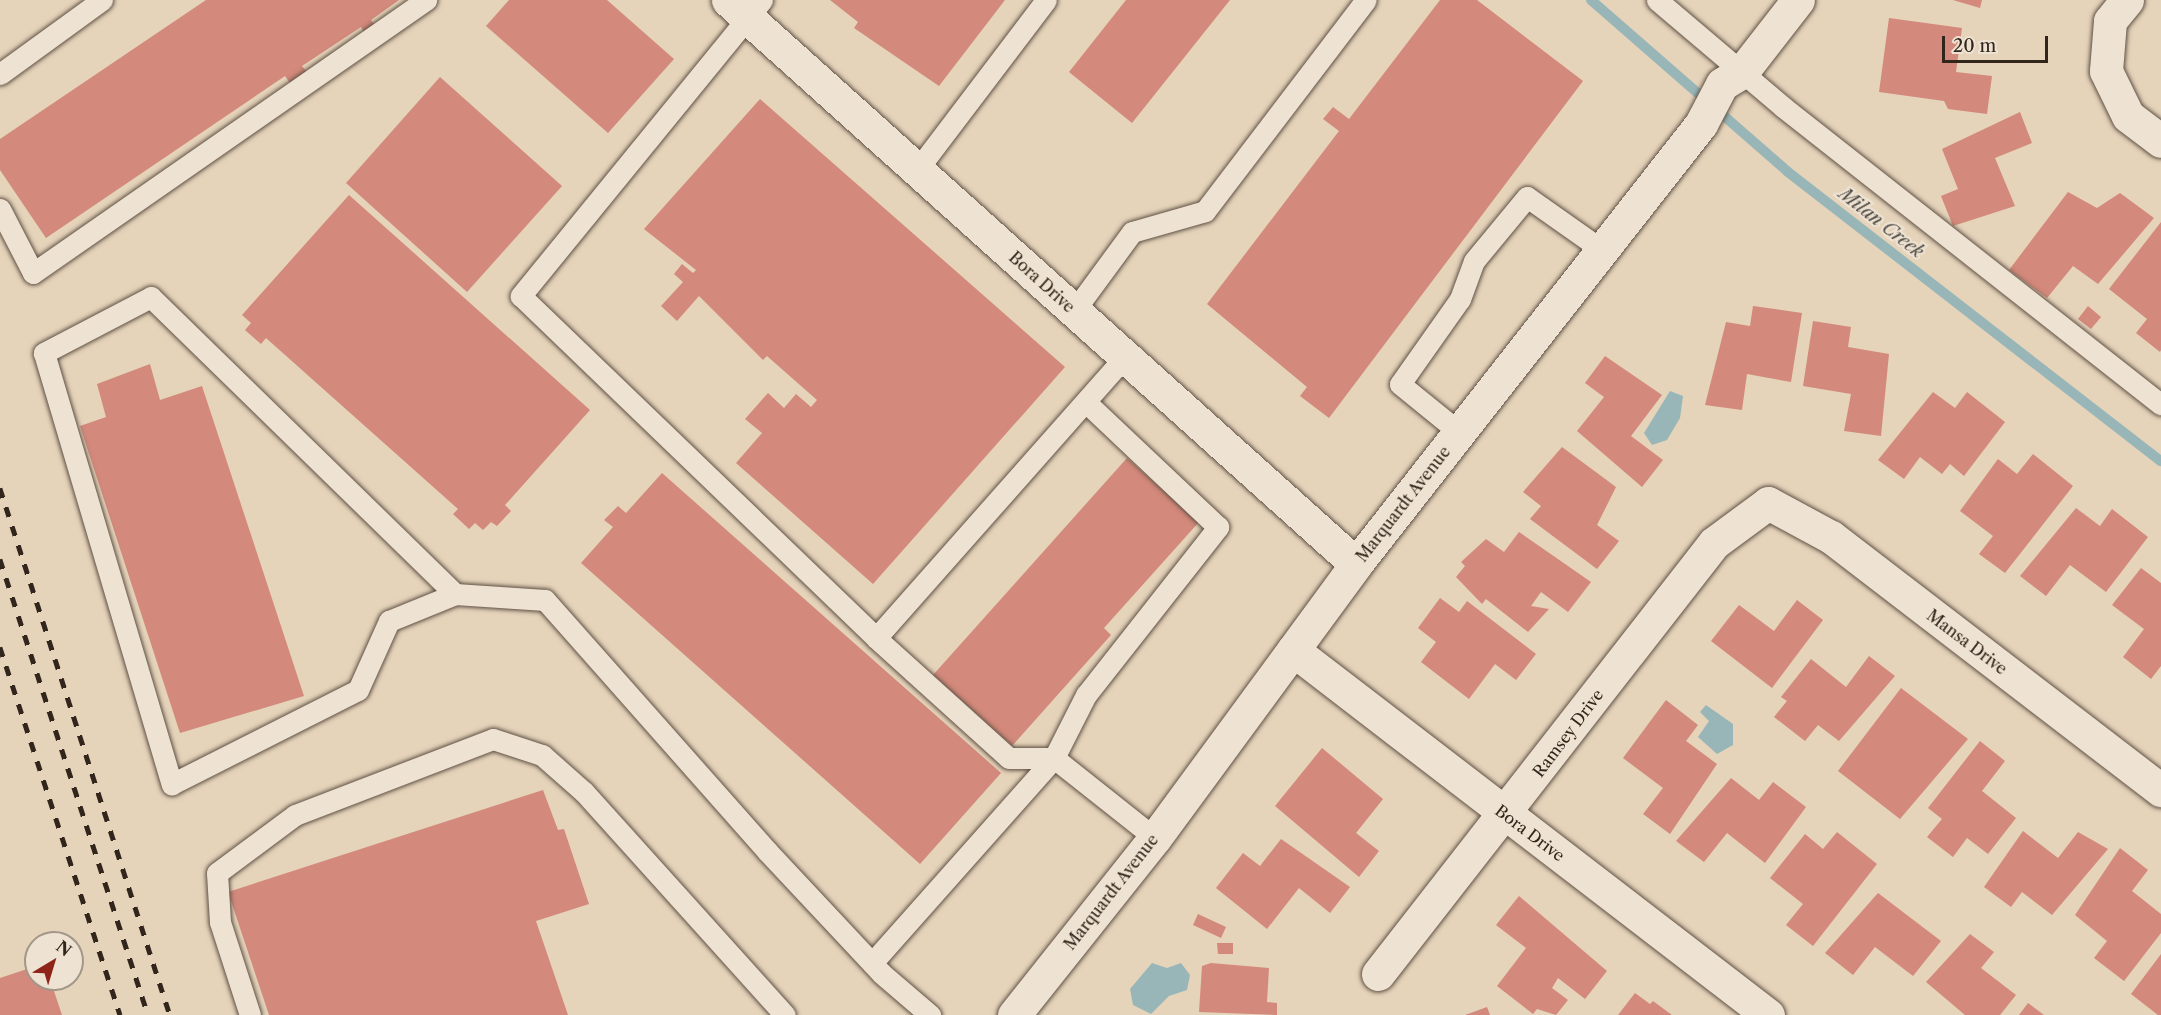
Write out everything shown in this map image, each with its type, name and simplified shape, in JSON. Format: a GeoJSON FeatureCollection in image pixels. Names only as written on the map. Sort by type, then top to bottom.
{"type":"FeatureCollection","features":[{"type":"Feature","properties":{"kind":"street"},"geometry":{"type":"LineString","coordinates":[[2127,0],[2110,21],[2106,71],[2128,116],[2161,141]]}},
{"type":"Feature","properties":{"kind":"street","name":"Marquardt Avenue"},"geometry":{"type":"LineString","coordinates":[[1018,1014],[1155,838],[1356,564],[1701,124],[1732,78],[1792,2]]}},
{"type":"Feature","properties":{"kind":"street","name":"Bora Drive"},"geometry":{"type":"LineString","coordinates":[[746,6],[917,170],[1356,564]]}},
{"type":"Feature","properties":{"kind":"street","name":"Mansa Drive"},"geometry":{"type":"LineString","coordinates":[[1768,503],[1831,537],[2161,790]]}},
{"type":"Feature","properties":{"kind":"street","name":"Ramsey Drive"},"geometry":{"type":"LineString","coordinates":[[1378,974],[1506,815],[1714,543],[1768,503]]}},
{"type":"Feature","properties":{"kind":"street","name":"Bora Drive"},"geometry":{"type":"LineString","coordinates":[[1293,650],[1768,1015]]}},
{"type":"Feature","properties":{"kind":"lane"},"geometry":{"type":"LineString","coordinates":[[0,74],[102,0]]}},
{"type":"Feature","properties":{"kind":"lane"},"geometry":{"type":"LineString","coordinates":[[0,209],[33,273],[426,0]]}},
{"type":"Feature","properties":{"kind":"lane"},"geometry":{"type":"LineString","coordinates":[[917,170],[1046,0]]}},
{"type":"Feature","properties":{"kind":"lane"},"geometry":{"type":"LineString","coordinates":[[1074,311],[1132,232],[1205,211],[1366,0]]}},
{"type":"Feature","properties":{"kind":"lane"},"geometry":{"type":"LineString","coordinates":[[1657,0],[1732,78],[2161,405]]}},
{"type":"Feature","properties":{"kind":"lane"},"geometry":{"type":"LineString","coordinates":[[746,6],[521,296],[876,638],[1010,758],[1054,758],[1155,838]]}},
{"type":"Feature","properties":{"kind":"lane"},"geometry":{"type":"LineString","coordinates":[[1459,432],[1400,384],[1460,298],[1474,261],[1527,197],[1602,250]]}},
{"type":"Feature","properties":{"kind":"lane"},"geometry":{"type":"LineString","coordinates":[[455,594],[151,297],[44,353],[172,784],[358,690],[388,621],[455,594],[545,600],[872,963],[930,1015]]}},
{"type":"Feature","properties":{"kind":"lane"},"geometry":{"type":"LineString","coordinates":[[876,638],[1088,404],[1125,357]]}},
{"type":"Feature","properties":{"kind":"lane"},"geometry":{"type":"LineString","coordinates":[[872,963],[1054,758],[1086,695],[1218,527],[1088,404]]}},
{"type":"Feature","properties":{"kind":"lane"},"geometry":{"type":"LineString","coordinates":[[250,1015],[220,922],[218,873],[295,815],[493,739],[542,755],[584,792],[785,1015]]}},
{"type":"Feature","properties":{"kind":"water"},"geometry":{"type":"Polygon","coordinates":[[[1670,391],[1683,396],[1680,418],[1667,440],[1652,445],[1644,433],[1670,391]]]}},
{"type":"Feature","properties":{"kind":"water"},"geometry":{"type":"Polygon","coordinates":[[[1706,705],[1733,724],[1733,745],[1717,754],[1698,737],[1709,721],[1700,712],[1706,705]]]}},
{"type":"Feature","properties":{"kind":"water"},"geometry":{"type":"Polygon","coordinates":[[[1152,963],[1167,968],[1181,963],[1190,975],[1187,990],[1169,996],[1151,1014],[1133,1005],[1130,989],[1152,963]]]}},
{"type":"Feature","properties":{"kind":"building"},"geometry":{"type":"Polygon","coordinates":[[[206,0],[399,0],[371,20],[375,25],[364,32],[361,27],[302,66],[307,72],[290,83],[285,76],[46,238],[0,170],[0,139],[206,0]]]}},
{"type":"Feature","properties":{"kind":"building"},"geometry":{"type":"Polygon","coordinates":[[[509,0],[607,0],[674,59],[608,133],[486,26],[509,0]]]}},
{"type":"Feature","properties":{"kind":"building"},"geometry":{"type":"Polygon","coordinates":[[[830,0],[1005,0],[939,86],[854,28],[858,22],[830,0]]]}},
{"type":"Feature","properties":{"kind":"building"},"geometry":{"type":"Polygon","coordinates":[[[1126,0],[1230,0],[1132,123],[1069,72],[1126,0]]]}},
{"type":"Feature","properties":{"kind":"building"},"geometry":{"type":"Polygon","coordinates":[[[1440,0],[1477,0],[1583,81],[1329,418],[1300,396],[1307,387],[1207,304],[1339,131],[1323,119],[1333,107],[1349,119],[1440,0]]]}},
{"type":"Feature","properties":{"kind":"building"},"geometry":{"type":"Polygon","coordinates":[[[1953,0],[1982,0],[1980,8],[1953,0]]]}},
{"type":"Feature","properties":{"kind":"building"},"geometry":{"type":"Polygon","coordinates":[[[1889,18],[1962,28],[1956,72],[1992,76],[1987,114],[1948,109],[1944,101],[1879,92],[1889,18]]]}},
{"type":"Feature","properties":{"kind":"building"},"geometry":{"type":"Polygon","coordinates":[[[440,77],[562,186],[467,292],[346,183],[440,77]]]}},
{"type":"Feature","properties":{"kind":"building"},"geometry":{"type":"Polygon","coordinates":[[[760,99],[1065,367],[873,584],[736,463],[762,433],[745,419],[768,393],[784,408],[796,394],[811,407],[817,400],[767,356],[763,360],[699,296],[677,321],[661,306],[683,282],[674,274],[682,264],[693,273],[696,270],[644,229],[760,99]]]}},
{"type":"Feature","properties":{"kind":"building"},"geometry":{"type":"Polygon","coordinates":[[[2020,112],[2032,143],[1995,158],[2015,206],[1953,226],[1941,196],[1958,189],[1942,149],[2020,112]]]}},
{"type":"Feature","properties":{"kind":"building"},"geometry":{"type":"Polygon","coordinates":[[[2068,192],[2097,208],[2120,193],[2154,218],[2098,284],[2073,266],[2047,298],[2009,270],[2068,192]]]}},
{"type":"Feature","properties":{"kind":"building"},"geometry":{"type":"Polygon","coordinates":[[[349,195],[590,410],[505,505],[511,511],[497,526],[491,522],[483,530],[475,523],[469,529],[453,514],[458,509],[266,338],[261,344],[245,330],[251,323],[242,315],[349,195]]]}},
{"type":"Feature","properties":{"kind":"building"},"geometry":{"type":"Polygon","coordinates":[[[2161,222],[2160,352],[2136,333],[2147,319],[2109,289],[2161,222]]]}},
{"type":"Feature","properties":{"kind":"building"},"geometry":{"type":"Polygon","coordinates":[[[1753,306],[1802,313],[1791,382],[1747,374],[1742,410],[1705,405],[1726,322],[1750,326],[1753,306]]]}},
{"type":"Feature","properties":{"kind":"building"},"geometry":{"type":"Polygon","coordinates":[[[2088,306],[2101,317],[2091,329],[2078,319],[2088,306]]]}},
{"type":"Feature","properties":{"kind":"building"},"geometry":{"type":"Polygon","coordinates":[[[1813,321],[1851,327],[1848,347],[1889,354],[1881,436],[1844,431],[1851,394],[1803,386],[1813,321]]]}},
{"type":"Feature","properties":{"kind":"building"},"geometry":{"type":"Polygon","coordinates":[[[1605,356],[1662,395],[1631,436],[1663,460],[1642,487],[1577,431],[1604,397],[1585,383],[1605,356]]]}},
{"type":"Feature","properties":{"kind":"building"},"geometry":{"type":"Polygon","coordinates":[[[150,364],[160,400],[202,386],[304,696],[180,733],[80,426],[106,417],[97,384],[150,364]]]}},
{"type":"Feature","properties":{"kind":"building"},"geometry":{"type":"Polygon","coordinates":[[[1933,392],[1955,408],[1967,392],[2005,422],[1964,476],[1950,464],[1942,474],[1920,457],[1904,479],[1878,460],[1933,392]]]}},
{"type":"Feature","properties":{"kind":"building"},"geometry":{"type":"Polygon","coordinates":[[[1562,447],[1616,487],[1597,525],[1619,541],[1597,569],[1530,519],[1541,506],[1523,492],[1562,447]]]}},
{"type":"Feature","properties":{"kind":"building"},"geometry":{"type":"Polygon","coordinates":[[[2033,454],[2073,486],[2005,573],[1979,554],[1993,536],[1960,511],[1998,459],[2017,474],[2033,454]]]}},
{"type":"Feature","properties":{"kind":"building"},"geometry":{"type":"Polygon","coordinates":[[[1127,458],[1199,522],[1104,628],[1111,635],[1012,746],[933,675],[1127,458]]]}},
{"type":"Feature","properties":{"kind":"building"},"geometry":{"type":"Polygon","coordinates":[[[662,473],[1001,773],[920,864],[581,563],[613,527],[604,520],[618,506],[626,513],[662,473]]]}},
{"type":"Feature","properties":{"kind":"building"},"geometry":{"type":"Polygon","coordinates":[[[2076,508],[2100,526],[2112,509],[2148,537],[2106,592],[2070,565],[2046,596],[2020,576],[2076,508]]]}},
{"type":"Feature","properties":{"kind":"building"},"geometry":{"type":"Polygon","coordinates":[[[1519,532],[1591,582],[1568,612],[1541,592],[1531,606],[1549,609],[1528,632],[1486,599],[1482,604],[1456,577],[1465,566],[1461,562],[1486,539],[1504,552],[1519,532]]]}},
{"type":"Feature","properties":{"kind":"building"},"geometry":{"type":"Polygon","coordinates":[[[2141,568],[2161,583],[2161,666],[2151,679],[2123,657],[2144,629],[2112,605],[2141,568]]]}},
{"type":"Feature","properties":{"kind":"building"},"geometry":{"type":"Polygon","coordinates":[[[1440,598],[1459,612],[1467,601],[1536,654],[1516,680],[1495,664],[1469,699],[1421,662],[1436,642],[1418,628],[1440,598]]]}},
{"type":"Feature","properties":{"kind":"building"},"geometry":{"type":"Polygon","coordinates":[[[1797,600],[1823,620],[1772,688],[1711,641],[1739,605],[1774,631],[1797,600]]]}},
{"type":"Feature","properties":{"kind":"building"},"geometry":{"type":"Polygon","coordinates":[[[1869,656],[1895,676],[1839,741],[1818,725],[1805,741],[1774,717],[1787,701],[1781,697],[1811,659],[1846,687],[1869,656]]]}},
{"type":"Feature","properties":{"kind":"building"},"geometry":{"type":"Polygon","coordinates":[[[1901,688],[1968,739],[1900,819],[1838,771],[1901,688]]]}},
{"type":"Feature","properties":{"kind":"building"},"geometry":{"type":"Polygon","coordinates":[[[1666,700],[1698,725],[1686,741],[1717,764],[1670,834],[1643,814],[1663,788],[1623,758],[1666,700]]]}},
{"type":"Feature","properties":{"kind":"building"},"geometry":{"type":"Polygon","coordinates":[[[1980,741],[2005,761],[1982,791],[2016,818],[1988,854],[1967,838],[1953,857],[1927,837],[1942,819],[1928,808],[1980,741]]]}},
{"type":"Feature","properties":{"kind":"building"},"geometry":{"type":"Polygon","coordinates":[[[1322,748],[1383,799],[1356,833],[1379,851],[1359,877],[1275,806],[1322,748]]]}},
{"type":"Feature","properties":{"kind":"building"},"geometry":{"type":"Polygon","coordinates":[[[1731,778],[1759,800],[1773,782],[1806,807],[1765,863],[1727,833],[1704,862],[1676,841],[1731,778]]]}},
{"type":"Feature","properties":{"kind":"building"},"geometry":{"type":"Polygon","coordinates":[[[543,790],[558,830],[564,829],[589,904],[536,921],[568,1015],[269,1015],[228,892],[543,790]]]}},
{"type":"Feature","properties":{"kind":"building"},"geometry":{"type":"Polygon","coordinates":[[[2023,831],[2058,858],[2078,832],[2108,849],[2052,915],[2022,892],[2011,907],[1984,887],[2023,831]]]}},
{"type":"Feature","properties":{"kind":"building"},"geometry":{"type":"Polygon","coordinates":[[[1837,832],[1877,864],[1813,946],[1786,925],[1803,904],[1770,878],[1805,834],[1823,849],[1837,832]]]}},
{"type":"Feature","properties":{"kind":"building"},"geometry":{"type":"Polygon","coordinates":[[[1281,839],[1350,887],[1330,913],[1299,888],[1267,929],[1216,888],[1243,853],[1260,866],[1281,839]]]}},
{"type":"Feature","properties":{"kind":"building"},"geometry":{"type":"Polygon","coordinates":[[[2120,848],[2148,870],[2132,891],[2161,914],[2161,933],[2124,981],[2094,958],[2107,941],[2075,915],[2120,848]]]}},
{"type":"Feature","properties":{"kind":"building"},"geometry":{"type":"Polygon","coordinates":[[[1878,893],[1941,941],[1913,976],[1875,947],[1853,975],[1825,953],[1878,893]]]}},
{"type":"Feature","properties":{"kind":"building"},"geometry":{"type":"Polygon","coordinates":[[[1519,896],[1607,971],[1585,999],[1558,978],[1552,988],[1568,1000],[1556,1015],[1537,1009],[1533,1014],[1497,986],[1526,948],[1496,925],[1519,896]]]}},
{"type":"Feature","properties":{"kind":"building"},"geometry":{"type":"Polygon","coordinates":[[[1198,914],[1226,927],[1221,938],[1193,925],[1198,914]]]}},
{"type":"Feature","properties":{"kind":"building"},"geometry":{"type":"Polygon","coordinates":[[[1970,934],[1994,952],[1981,968],[2016,995],[2000,1015],[1965,1015],[1926,982],[1970,934]]]}},
{"type":"Feature","properties":{"kind":"building"},"geometry":{"type":"Polygon","coordinates":[[[1217,943],[1233,943],[1233,954],[1218,954],[1217,943]]]}},
{"type":"Feature","properties":{"kind":"building"},"geometry":{"type":"Polygon","coordinates":[[[2161,954],[2161,1015],[2158,1015],[2131,994],[2161,954]]]}},
{"type":"Feature","properties":{"kind":"building"},"geometry":{"type":"Polygon","coordinates":[[[1211,963],[1269,968],[1267,1002],[1277,1003],[1277,1015],[1199,1012],[1202,966],[1211,963]]]}},
{"type":"Feature","properties":{"kind":"building"},"geometry":{"type":"Polygon","coordinates":[[[24,970],[24,991],[54,991],[62,1015],[0,1015],[0,978],[24,970]]]}},
{"type":"Feature","properties":{"kind":"building"},"geometry":{"type":"Polygon","coordinates":[[[1635,993],[1650,1004],[1653,1001],[1672,1015],[1618,1015],[1635,993]]]}},
{"type":"Feature","properties":{"kind":"building"},"geometry":{"type":"Polygon","coordinates":[[[2028,1003],[2044,1015],[2019,1015],[2028,1003]]]}},
{"type":"Feature","properties":{"kind":"building"},"geometry":{"type":"Polygon","coordinates":[[[1487,1007],[1490,1015],[1465,1015],[1487,1007]]]}},
{"type":"Feature","properties":{"kind":"waterway","name":"Milan Creek"},"geometry":{"type":"LineString","coordinates":[[1591,0],[1788,172],[2161,461]]}},
{"type":"Feature","properties":{"kind":"railway"},"geometry":{"type":"LineString","coordinates":[[0,488],[170,1015]]}},
{"type":"Feature","properties":{"kind":"railway"},"geometry":{"type":"LineString","coordinates":[[0,559],[148,1015]]}},
{"type":"Feature","properties":{"kind":"railway"},"geometry":{"type":"LineString","coordinates":[[0,647],[120,1015]]}}]}
